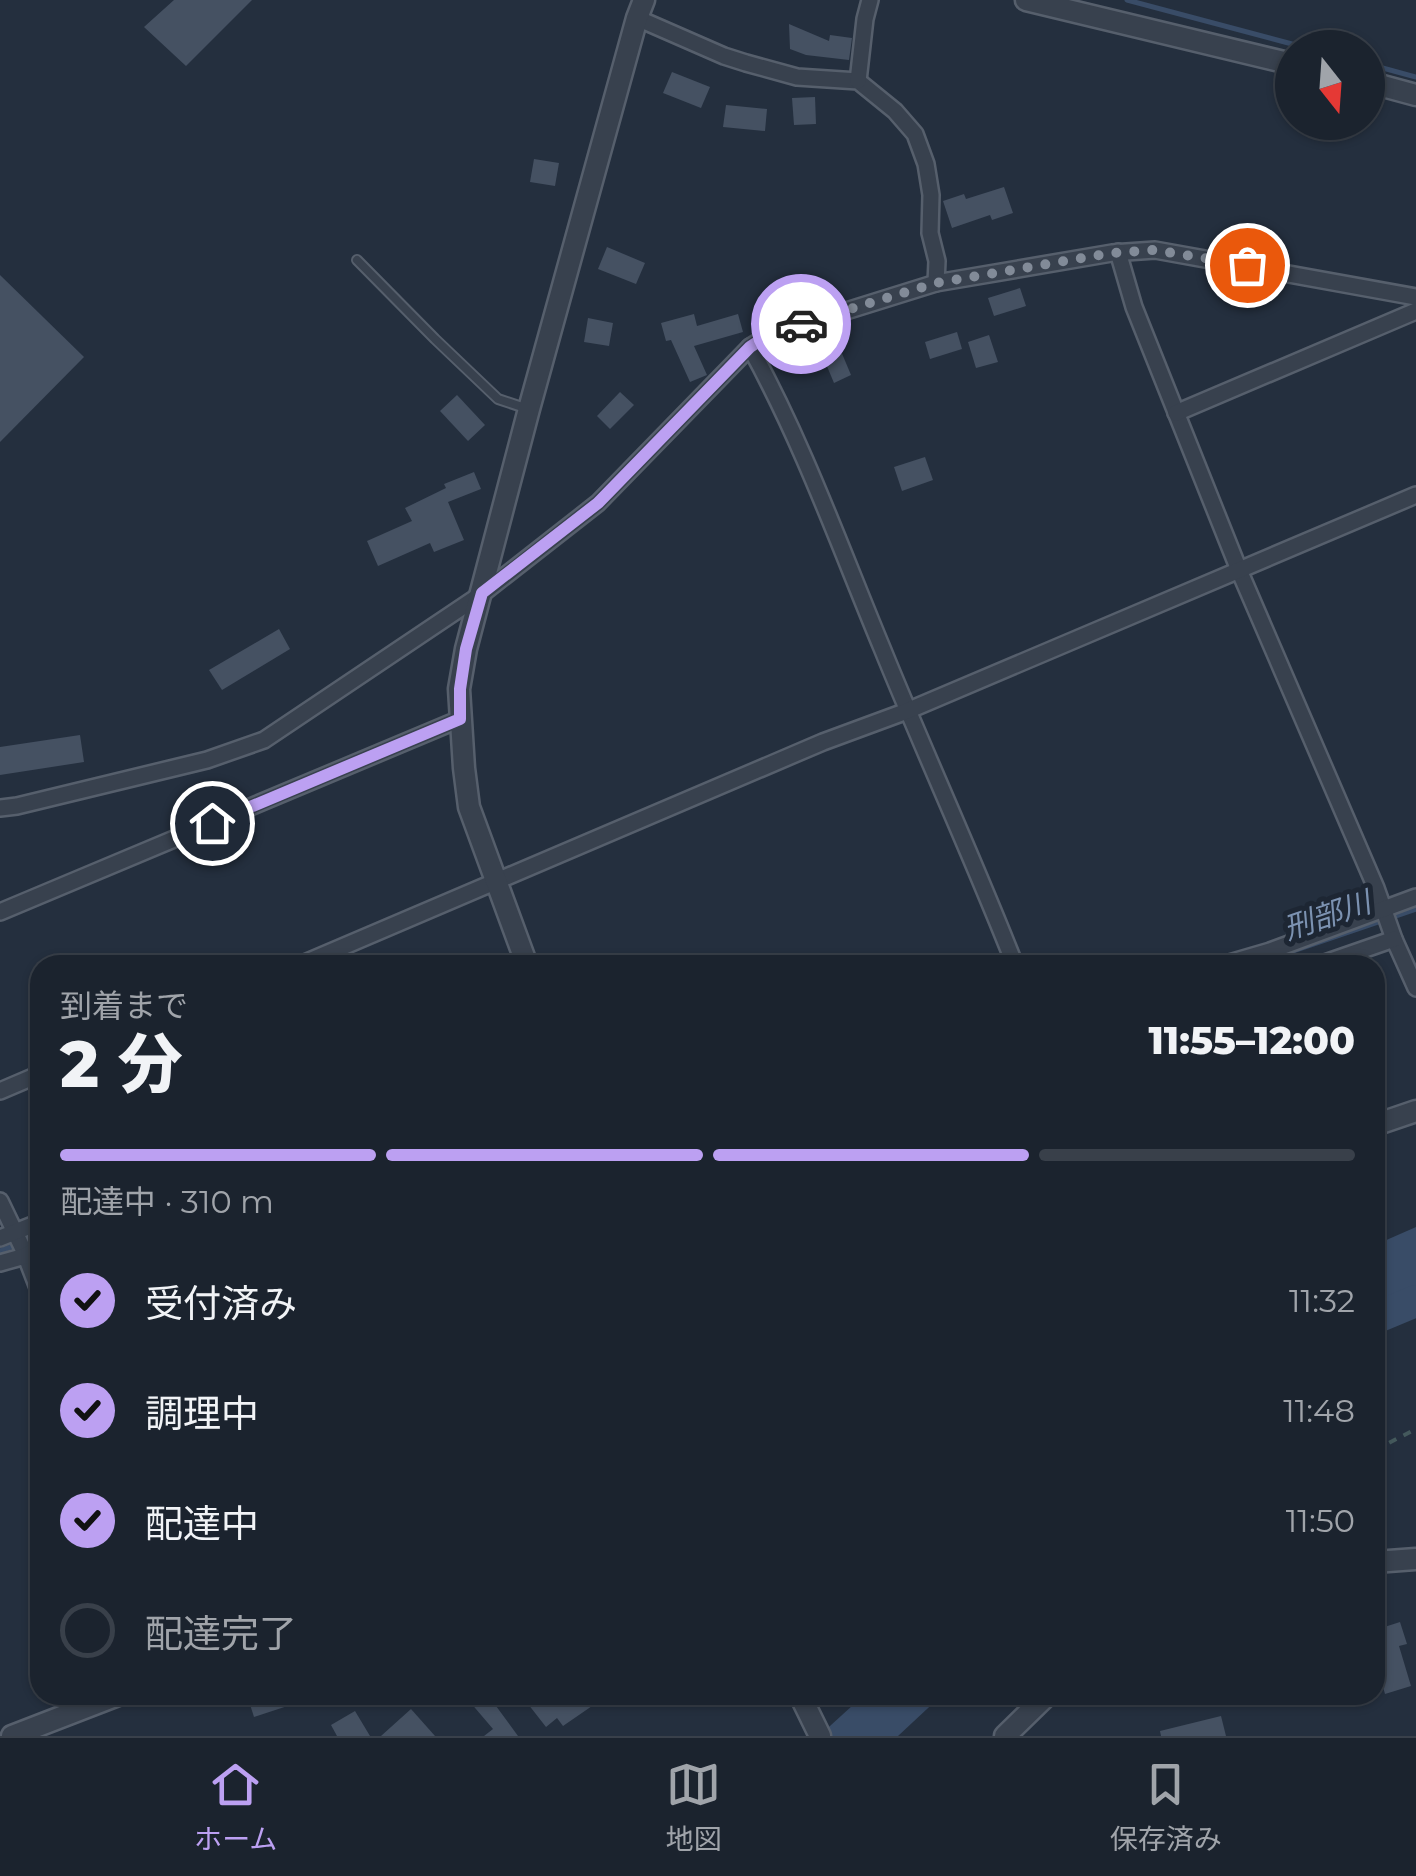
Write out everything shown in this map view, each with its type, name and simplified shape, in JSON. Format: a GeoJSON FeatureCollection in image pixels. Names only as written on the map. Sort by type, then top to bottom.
{"type":"FeatureCollection","features":[{"type":"Feature","properties":{"kind":"street"},"geometry":{"type":"LineString","coordinates":[[858,82],[870,0]]}},
{"type":"Feature","properties":{"kind":"street"},"geometry":{"type":"LineString","coordinates":[[1026,0],[1275,60]]}},
{"type":"Feature","properties":{"kind":"street"},"geometry":{"type":"LineString","coordinates":[[523,955],[469,807],[460,689],[466,649],[529,409],[641,9],[724,56],[796,77],[858,82],[895,111],[915,134],[926,164],[931,194],[930,233],[938,260],[936,283]]}},
{"type":"Feature","properties":{"kind":"street"},"geometry":{"type":"LineString","coordinates":[[1385,86],[1416,94]]}},
{"type":"Feature","properties":{"kind":"street"},"geometry":{"type":"LineString","coordinates":[[0,808],[207,760],[264,740],[482,593],[598,503],[750,347],[768,335],[936,283],[1118,252],[1154,250],[1416,296]]}},
{"type":"Feature","properties":{"kind":"street"},"geometry":{"type":"LineString","coordinates":[[1118,252],[1134,307],[1238,570],[1416,988]]}},
{"type":"Feature","properties":{"kind":"street"},"geometry":{"type":"LineString","coordinates":[[1176,412],[1416,311]]}},
{"type":"Feature","properties":{"kind":"street"},"geometry":{"type":"LineString","coordinates":[[750,347],[809,469],[1011,955]]}},
{"type":"Feature","properties":{"kind":"street"},"geometry":{"type":"LineString","coordinates":[[324,955],[1416,495]]}},
{"type":"Feature","properties":{"kind":"street"},"geometry":{"type":"LineString","coordinates":[[0,912],[460,719]]}},
{"type":"Feature","properties":{"kind":"street"},"geometry":{"type":"LineString","coordinates":[[1256,955],[1416,897]]}},
{"type":"Feature","properties":{"kind":"street"},"geometry":{"type":"LineString","coordinates":[[1347,955],[1394,939]]}},
{"type":"Feature","properties":{"kind":"street"},"geometry":{"type":"LineString","coordinates":[[0,1091],[30,1078]]}},
{"type":"Feature","properties":{"kind":"street"},"geometry":{"type":"LineString","coordinates":[[1385,1122],[1416,1111]]}},
{"type":"Feature","properties":{"kind":"street"},"geometry":{"type":"LineString","coordinates":[[0,1200],[30,1268]]}},
{"type":"Feature","properties":{"kind":"street"},"geometry":{"type":"LineString","coordinates":[[0,1263],[20,1244]]}},
{"type":"Feature","properties":{"kind":"street"},"geometry":{"type":"LineString","coordinates":[[1385,1561],[1416,1559]]}},
{"type":"Feature","properties":{"kind":"street"},"geometry":{"type":"LineString","coordinates":[[12,1736],[92,1705]]}},
{"type":"Feature","properties":{"kind":"street"},"geometry":{"type":"LineString","coordinates":[[805,1705],[820,1736]]}},
{"type":"Feature","properties":{"kind":"street"},"geometry":{"type":"LineString","coordinates":[[1004,1736],[1037,1705]]}},
{"type":"Feature","properties":{"kind":"lane"},"geometry":{"type":"LineString","coordinates":[[357,260],[498,399],[529,409]]}},
{"type":"Feature","properties":{"kind":"path"},"geometry":{"type":"LineString","coordinates":[[1385,1445],[1416,1429]]}},
{"type":"Feature","properties":{"kind":"water"},"geometry":{"type":"Polygon","coordinates":[[[1416,1227],[1416,1293],[1385,1326],[1385,1241],[1416,1227]]]}},
{"type":"Feature","properties":{"kind":"water"},"geometry":{"type":"Polygon","coordinates":[[[853,1705],[931,1705],[898,1736],[819,1736],[853,1705]]]}},
{"type":"Feature","properties":{"kind":"building"},"geometry":{"type":"Polygon","coordinates":[[[174,0],[252,0],[186,66],[144,27],[174,0]]]}},
{"type":"Feature","properties":{"kind":"building"},"geometry":{"type":"Polygon","coordinates":[[[789,24],[829,41],[830,35],[852,38],[849,60],[790,49],[789,24]]]}},
{"type":"Feature","properties":{"kind":"building"},"geometry":{"type":"Polygon","coordinates":[[[672,72],[710,87],[701,108],[663,93],[672,72]]]}},
{"type":"Feature","properties":{"kind":"building"},"geometry":{"type":"Polygon","coordinates":[[[815,97],[816,124],[794,125],[792,98],[815,97]]]}},
{"type":"Feature","properties":{"kind":"building"},"geometry":{"type":"Polygon","coordinates":[[[726,105],[767,109],[765,131],[723,127],[726,105]]]}},
{"type":"Feature","properties":{"kind":"building"},"geometry":{"type":"Polygon","coordinates":[[[534,159],[559,163],[555,186],[530,182],[534,159]]]}},
{"type":"Feature","properties":{"kind":"building"},"geometry":{"type":"Polygon","coordinates":[[[1004,187],[1013,213],[992,220],[990,215],[952,228],[943,201],[964,194],[966,199],[1004,187]]]}},
{"type":"Feature","properties":{"kind":"building"},"geometry":{"type":"Polygon","coordinates":[[[607,247],[645,263],[636,284],[598,269],[607,247]]]}},
{"type":"Feature","properties":{"kind":"building"},"geometry":{"type":"Polygon","coordinates":[[[0,275],[84,357],[0,442],[0,275]]]}},
{"type":"Feature","properties":{"kind":"building"},"geometry":{"type":"Polygon","coordinates":[[[1020,288],[1026,306],[994,316],[988,298],[1020,288]]]}},
{"type":"Feature","properties":{"kind":"building"},"geometry":{"type":"Polygon","coordinates":[[[694,314],[697,326],[738,314],[743,332],[694,346],[707,375],[690,382],[671,340],[666,341],[661,323],[694,314]]]}},
{"type":"Feature","properties":{"kind":"building"},"geometry":{"type":"Polygon","coordinates":[[[588,318],[613,323],[609,346],[584,342],[588,318]]]}},
{"type":"Feature","properties":{"kind":"building"},"geometry":{"type":"Polygon","coordinates":[[[957,332],[962,349],[930,359],[925,342],[957,332]]]}},
{"type":"Feature","properties":{"kind":"building"},"geometry":{"type":"Polygon","coordinates":[[[989,335],[998,362],[976,368],[968,342],[989,335]]]}},
{"type":"Feature","properties":{"kind":"building"},"geometry":{"type":"Polygon","coordinates":[[[838,344],[851,375],[834,383],[821,352],[838,344]]]}},
{"type":"Feature","properties":{"kind":"building"},"geometry":{"type":"Polygon","coordinates":[[[620,392],[634,405],[610,429],[597,416],[620,392]]]}},
{"type":"Feature","properties":{"kind":"building"},"geometry":{"type":"Polygon","coordinates":[[[457,395],[485,425],[468,441],[440,411],[457,395]]]}},
{"type":"Feature","properties":{"kind":"building"},"geometry":{"type":"Polygon","coordinates":[[[925,457],[933,480],[902,491],[894,467],[925,457]]]}},
{"type":"Feature","properties":{"kind":"building"},"geometry":{"type":"Polygon","coordinates":[[[474,472],[481,489],[448,502],[464,540],[434,552],[430,543],[378,566],[367,541],[412,521],[405,508],[446,488],[444,484],[474,472]]]}},
{"type":"Feature","properties":{"kind":"building"},"geometry":{"type":"Polygon","coordinates":[[[279,629],[290,649],[222,690],[209,670],[279,629]]]}},
{"type":"Feature","properties":{"kind":"building"},"geometry":{"type":"Polygon","coordinates":[[[80,735],[84,762],[0,775],[0,747],[80,735]]]}},
{"type":"Feature","properties":{"kind":"building"},"geometry":{"type":"Polygon","coordinates":[[[1400,1622],[1407,1644],[1399,1646],[1411,1686],[1385,1694],[1385,1627],[1400,1622]]]}},
{"type":"Feature","properties":{"kind":"building"},"geometry":{"type":"Polygon","coordinates":[[[250,1705],[291,1705],[254,1717],[250,1705]]]}},
{"type":"Feature","properties":{"kind":"building"},"geometry":{"type":"Polygon","coordinates":[[[473,1705],[495,1705],[518,1736],[484,1736],[493,1729],[473,1705]]]}},
{"type":"Feature","properties":{"kind":"building"},"geometry":{"type":"Polygon","coordinates":[[[529,1705],[593,1705],[563,1726],[557,1718],[546,1727],[529,1705]]]}},
{"type":"Feature","properties":{"kind":"building"},"geometry":{"type":"Polygon","coordinates":[[[411,1709],[435,1736],[381,1736],[411,1709]]]}},
{"type":"Feature","properties":{"kind":"building"},"geometry":{"type":"Polygon","coordinates":[[[355,1711],[370,1736],[337,1736],[331,1725],[355,1711]]]}},
{"type":"Feature","properties":{"kind":"building"},"geometry":{"type":"Polygon","coordinates":[[[1221,1716],[1226,1736],[1161,1736],[1160,1731],[1221,1716]]]}},
{"type":"Feature","properties":{"kind":"waterway"},"geometry":{"type":"LineString","coordinates":[[1127,0],[1275,39]]}},
{"type":"Feature","properties":{"kind":"waterway"},"geometry":{"type":"LineString","coordinates":[[1385,69],[1416,77]]}},
{"type":"Feature","properties":{"kind":"waterway","name":"刑部川"},"geometry":{"type":"LineString","coordinates":[[1281,955],[1416,909]]}},
{"type":"Feature","properties":{"kind":"waterway","name":"刑部川"},"geometry":{"type":"LineString","coordinates":[[0,1251],[30,1240]]}},
{"type":"Feature","properties":{"kind":"waterway"},"geometry":{"type":"LineString","coordinates":[[1385,1314],[1416,1301]]}},
{"type":"Feature","properties":{"kind":"way so far"},"geometry":{"type":"LineString","coordinates":[[801,324],[936,283],[1112,253],[1154,250],[1247,265]]}},
{"type":"Feature","properties":{"kind":"route"},"geometry":{"type":"LineString","coordinates":[[212,823],[460,719],[466,649],[482,593],[598,503],[750,347],[768,335],[801,324]]}}]}
